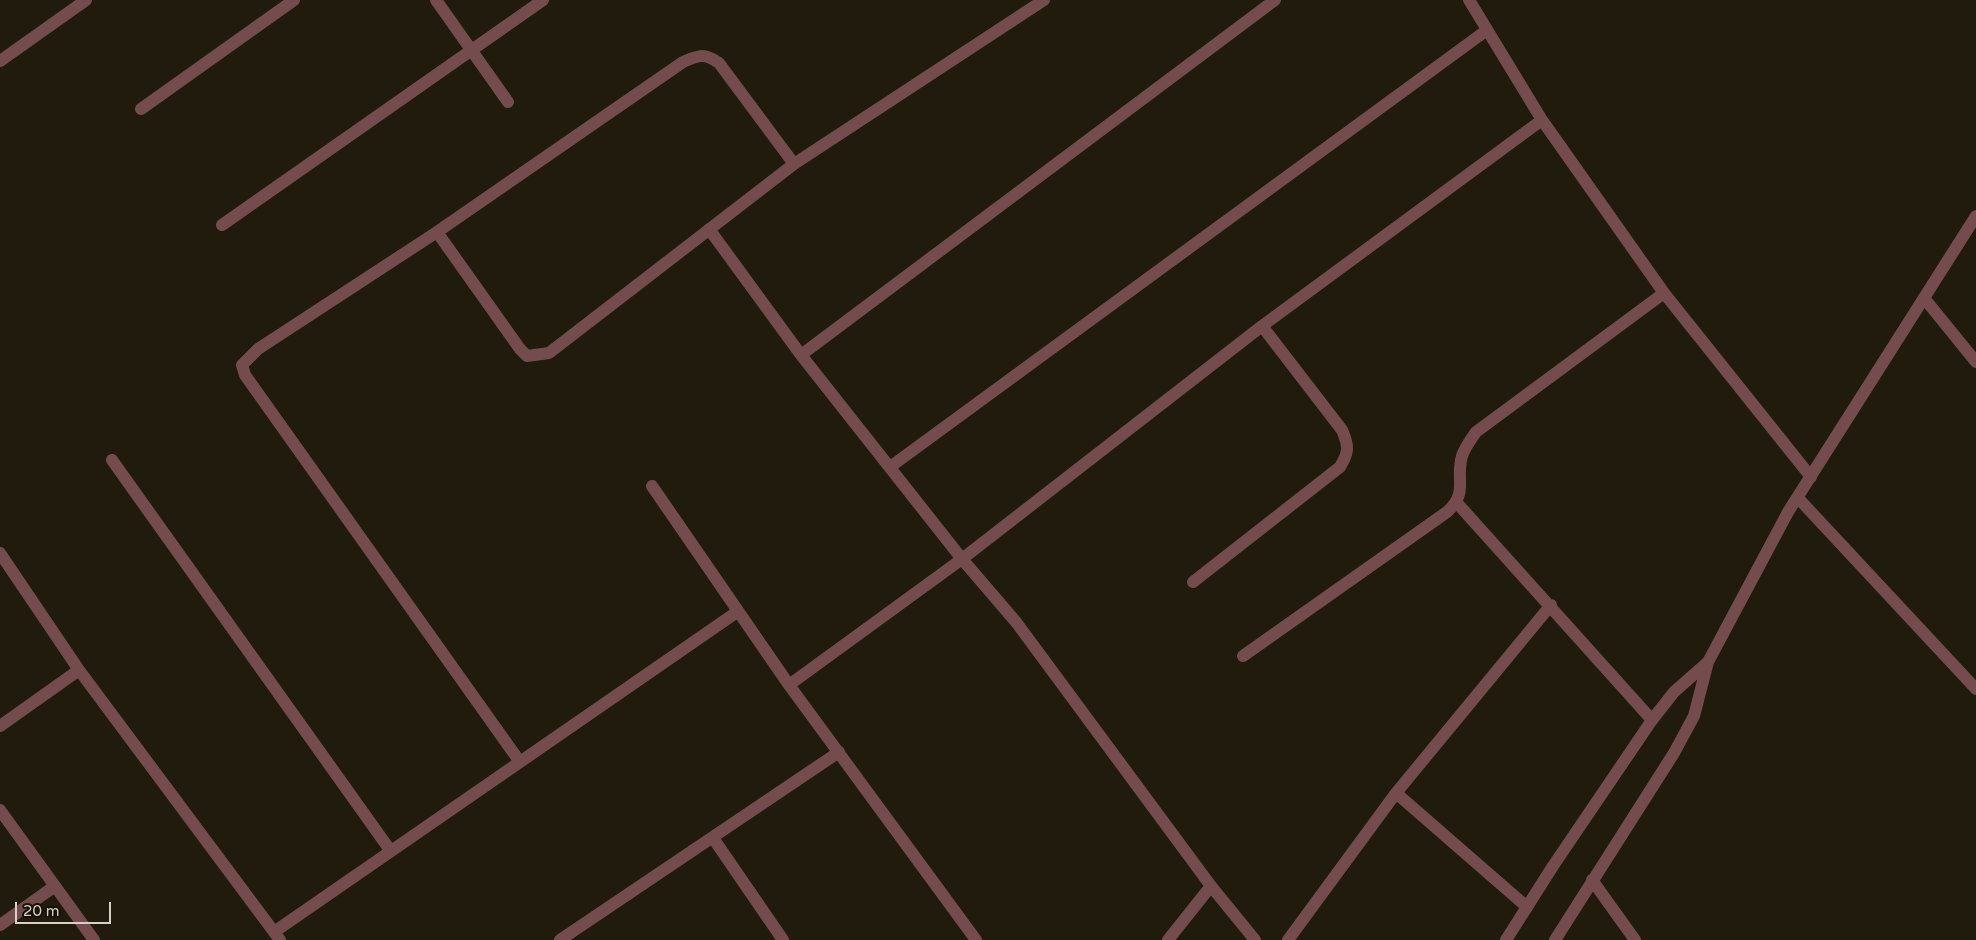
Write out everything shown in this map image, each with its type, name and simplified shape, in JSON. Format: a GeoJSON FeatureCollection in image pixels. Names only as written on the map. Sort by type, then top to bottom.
{"type":"FeatureCollection","features":[{"type":"Feature","properties":{"kind":"street"},"geometry":{"type":"LineString","coordinates":[[0,61],[86,0]]}},
{"type":"Feature","properties":{"kind":"street"},"geometry":{"type":"LineString","coordinates":[[141,109],[294,0]]}},
{"type":"Feature","properties":{"kind":"street"},"geometry":{"type":"LineString","coordinates":[[436,0],[508,102]]}},
{"type":"Feature","properties":{"kind":"street"},"geometry":{"type":"LineString","coordinates":[[222,225],[543,0]]}},
{"type":"Feature","properties":{"kind":"street"},"geometry":{"type":"LineString","coordinates":[[437,232],[520,349],[528,356],[549,353],[794,164],[1044,0]]}},
{"type":"Feature","properties":{"kind":"street"},"geometry":{"type":"LineString","coordinates":[[801,355],[1275,0]]}},
{"type":"Feature","properties":{"kind":"street"},"geometry":{"type":"LineString","coordinates":[[1469,0],[1542,120],[1664,293],[1811,477]]}},
{"type":"Feature","properties":{"kind":"street"},"geometry":{"type":"LineString","coordinates":[[890,467],[1487,30]]}},
{"type":"Feature","properties":{"kind":"street"},"geometry":{"type":"LineString","coordinates":[[520,762],[246,375],[242,365],[258,349],[437,232],[683,62],[696,56],[708,56],[719,63],[794,164]]}},
{"type":"Feature","properties":{"kind":"street"},"geometry":{"type":"LineString","coordinates":[[788,685],[962,559],[1262,326],[1542,120]]}},
{"type":"Feature","properties":{"kind":"street"},"geometry":{"type":"LineString","coordinates":[[1556,940],[1678,746],[1694,716],[1708,662],[1772,540],[1976,216]]}},
{"type":"Feature","properties":{"kind":"street"},"geometry":{"type":"LineString","coordinates":[[709,229],[801,355],[962,559],[1016,622],[1211,886],[1255,940]]}},
{"type":"Feature","properties":{"kind":"street"},"geometry":{"type":"LineString","coordinates":[[1243,656],[1447,512],[1457,503],[1461,492],[1461,458],[1476,432],[1664,293]]}},
{"type":"Feature","properties":{"kind":"street"},"geometry":{"type":"LineString","coordinates":[[1924,298],[1976,362]]}},
{"type":"Feature","properties":{"kind":"street"},"geometry":{"type":"LineString","coordinates":[[1192,582],[1340,467],[1347,456],[1349,445],[1342,430],[1262,326]]}},
{"type":"Feature","properties":{"kind":"street"},"geometry":{"type":"LineString","coordinates":[[112,460],[390,850]]}},
{"type":"Feature","properties":{"kind":"street"},"geometry":{"type":"LineString","coordinates":[[652,486],[788,685],[976,940]]}},
{"type":"Feature","properties":{"kind":"street"},"geometry":{"type":"LineString","coordinates":[[1798,498],[1976,689]]}},
{"type":"Feature","properties":{"kind":"street"},"geometry":{"type":"LineString","coordinates":[[1457,503],[1551,605],[1652,720]]}},
{"type":"Feature","properties":{"kind":"street"},"geometry":{"type":"LineString","coordinates":[[0,553],[78,670],[277,936],[390,850],[737,612]]}},
{"type":"Feature","properties":{"kind":"street"},"geometry":{"type":"LineString","coordinates":[[1288,940],[1396,794],[1551,605]]}},
{"type":"Feature","properties":{"kind":"street"},"geometry":{"type":"LineString","coordinates":[[1506,940],[1652,720],[1674,692],[1708,662]]}},
{"type":"Feature","properties":{"kind":"street"},"geometry":{"type":"LineString","coordinates":[[0,726],[78,670]]}},
{"type":"Feature","properties":{"kind":"street"},"geometry":{"type":"LineString","coordinates":[[560,940],[839,752]]}},
{"type":"Feature","properties":{"kind":"street"},"geometry":{"type":"LineString","coordinates":[[1396,794],[1527,906]]}},
{"type":"Feature","properties":{"kind":"street"},"geometry":{"type":"LineString","coordinates":[[0,810],[94,940]]}},
{"type":"Feature","properties":{"kind":"street"},"geometry":{"type":"LineString","coordinates":[[713,838],[783,940]]}},
{"type":"Feature","properties":{"kind":"street"},"geometry":{"type":"LineString","coordinates":[[1592,880],[1634,940]]}},
{"type":"Feature","properties":{"kind":"street"},"geometry":{"type":"LineString","coordinates":[[0,925],[55,886]]}},
{"type":"Feature","properties":{"kind":"street"},"geometry":{"type":"LineString","coordinates":[[1168,940],[1211,886]]}}]}
